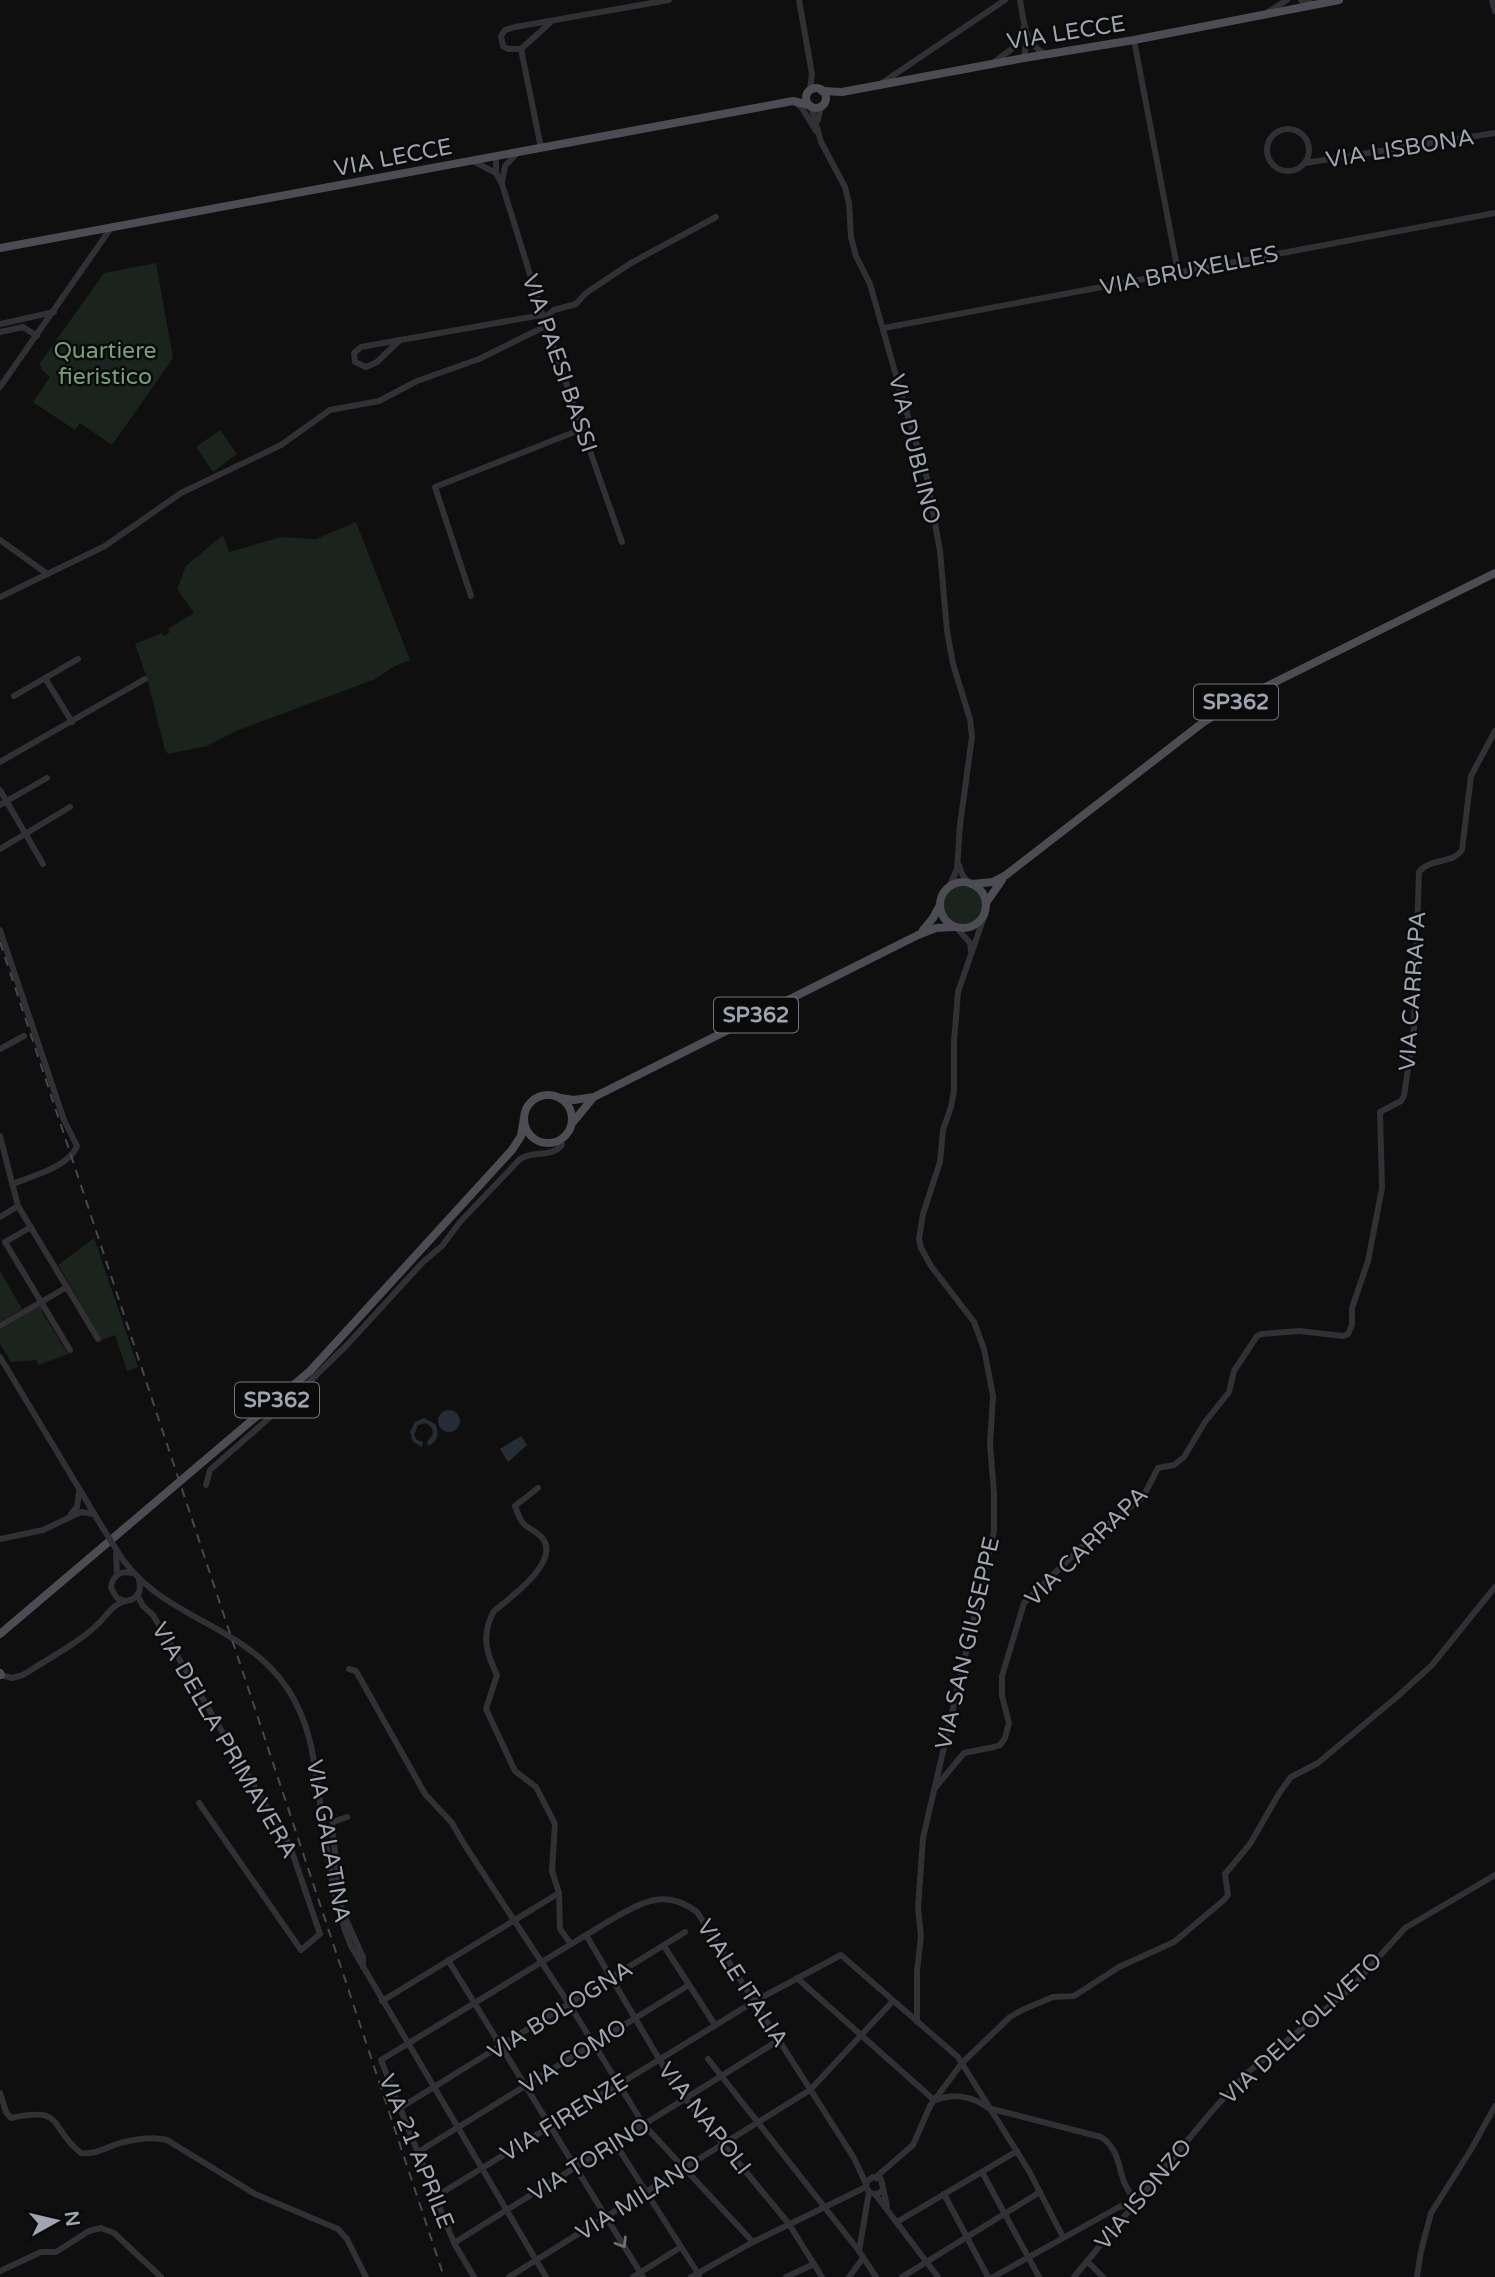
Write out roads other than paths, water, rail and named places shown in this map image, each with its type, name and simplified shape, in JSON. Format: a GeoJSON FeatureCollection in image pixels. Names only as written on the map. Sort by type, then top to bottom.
{"type":"FeatureCollection","features":[{"type":"Feature","properties":{"kind":"main road","name":"VIA LECCE"},"geometry":{"type":"LineString","coordinates":[[0,248],[793,101],[815,91],[842,92],[1134,40],[1267,13],[1306,2],[1339,0]]}},
{"type":"Feature","properties":{"kind":"main road"},"geometry":{"type":"LineString","coordinates":[[810,106],[806,99],[815,91],[825,96],[822,104]]}},
{"type":"Feature","properties":{"kind":"main road","name":"VIA LECCE"},"geometry":{"type":"LineString","coordinates":[[793,101],[810,106],[822,104],[842,92]]}},
{"type":"Feature","properties":{"kind":"main road","name":"SP362"},"geometry":{"type":"LineString","coordinates":[[918,935],[933,918],[944,891],[950,885],[993,882],[1006,875],[1200,724],[1233,703],[1495,573]]}},
{"type":"Feature","properties":{"kind":"main road","name":"SP362"},"geometry":{"type":"LineString","coordinates":[[986,903],[1006,875]]}},
{"type":"Feature","properties":{"kind":"main road"},"geometry":{"type":"LineString","coordinates":[[970,883],[982,891],[986,903],[985,914]]}},
{"type":"Feature","properties":{"kind":"main road"},"geometry":{"type":"LineString","coordinates":[[940,906],[944,919],[956,928]]}},
{"type":"Feature","properties":{"kind":"main road","name":"SP362"},"geometry":{"type":"LineString","coordinates":[[0,1634],[344,1342],[512,1150],[521,1136],[526,1110],[537,1097],[545,1095],[582,1100],[594,1097],[918,935],[936,928],[970,927],[985,914]]}},
{"type":"Feature","properties":{"kind":"main road","name":"SP362"},"geometry":{"type":"LineString","coordinates":[[561,1140],[582,1108],[594,1097]]}},
{"type":"Feature","properties":{"kind":"main road"},"geometry":{"type":"LineString","coordinates":[[561,1098],[571,1112],[572,1123]]}},
{"type":"Feature","properties":{"kind":"main road"},"geometry":{"type":"LineString","coordinates":[[524,1118],[528,1133],[541,1142]]}},
{"type":"Feature","properties":{"kind":"main road"},"geometry":{"type":"LineString","coordinates":[[512,1150],[530,1143],[561,1140]]}},
{"type":"Feature","properties":{"kind":"street"},"geometry":{"type":"LineString","coordinates":[[551,22],[521,49],[508,49],[503,46],[501,36],[505,30],[669,0]]}},
{"type":"Feature","properties":{"kind":"street"},"geometry":{"type":"LineString","coordinates":[[799,0],[815,91]]}},
{"type":"Feature","properties":{"kind":"street"},"geometry":{"type":"LineString","coordinates":[[880,84],[1005,0]]}},
{"type":"Feature","properties":{"kind":"street"},"geometry":{"type":"LineString","coordinates":[[1017,45],[1019,55],[1024,58],[1027,37],[1020,0]]}},
{"type":"Feature","properties":{"kind":"street"},"geometry":{"type":"LineString","coordinates":[[1267,13],[1287,0]]}},
{"type":"Feature","properties":{"kind":"street"},"geometry":{"type":"LineString","coordinates":[[992,64],[1017,45],[1025,26]]}},
{"type":"Feature","properties":{"kind":"street"},"geometry":{"type":"LineString","coordinates":[[1027,37],[1035,49],[1045,54]]}},
{"type":"Feature","properties":{"kind":"street"},"geometry":{"type":"LineString","coordinates":[[1134,40],[1178,272]]}},
{"type":"Feature","properties":{"kind":"street"},"geometry":{"type":"LineString","coordinates":[[521,49],[541,148]]}},
{"type":"Feature","properties":{"kind":"street"},"geometry":{"type":"LineString","coordinates":[[906,66],[913,78]]}},
{"type":"Feature","properties":{"kind":"street","name":"VIA DUBLINO"},"geometry":{"type":"LineString","coordinates":[[793,101],[802,108],[818,132]]}},
{"type":"Feature","properties":{"kind":"street"},"geometry":{"type":"LineString","coordinates":[[818,132],[818,113],[822,104]]}},
{"type":"Feature","properties":{"kind":"street","name":"VIA DUBLINO"},"geometry":{"type":"LineString","coordinates":[[810,106],[818,132],[845,187],[856,256],[870,284],[928,478],[940,551],[947,631],[953,664],[970,719],[972,737],[957,869],[950,885]]}},
{"type":"Feature","properties":{"kind":"street","name":"VIA LISBONA"},"geometry":{"type":"LineString","coordinates":[[1305,163],[1308,144],[1301,133],[1282,130],[1271,137],[1268,159],[1278,169],[1293,171],[1305,163],[1495,133]]}},
{"type":"Feature","properties":{"kind":"street","name":"VIA PAESI BASSI"},"geometry":{"type":"LineString","coordinates":[[499,174],[517,153]]}},
{"type":"Feature","properties":{"kind":"street","name":"VIA PAESI BASSI"},"geometry":{"type":"LineString","coordinates":[[496,157],[544,320],[622,541]]}},
{"type":"Feature","properties":{"kind":"street"},"geometry":{"type":"LineString","coordinates":[[473,161],[499,174]]}},
{"type":"Feature","properties":{"kind":"street","name":"VIA BRUXELLES"},"geometry":{"type":"LineString","coordinates":[[884,328],[1495,213]]}},
{"type":"Feature","properties":{"kind":"street"},"geometry":{"type":"LineString","coordinates":[[0,597],[97,550],[181,493],[281,445],[330,411],[379,401],[417,381],[510,346],[554,310],[576,304],[586,293],[631,263],[716,217]]}},
{"type":"Feature","properties":{"kind":"street"},"geometry":{"type":"LineString","coordinates":[[0,387],[111,228]]}},
{"type":"Feature","properties":{"kind":"street"},"geometry":{"type":"LineString","coordinates":[[0,332],[54,312]]}},
{"type":"Feature","properties":{"kind":"street"},"geometry":{"type":"LineString","coordinates":[[400,340],[377,362],[366,366],[355,362],[355,353],[361,346],[400,340],[544,320]]}},
{"type":"Feature","properties":{"kind":"street"},"geometry":{"type":"LineString","coordinates":[[0,324],[22,323],[37,336]]}},
{"type":"Feature","properties":{"kind":"street"},"geometry":{"type":"LineString","coordinates":[[471,596],[435,487],[582,429]]}},
{"type":"Feature","properties":{"kind":"street"},"geometry":{"type":"LineString","coordinates":[[0,540],[46,573]]}},
{"type":"Feature","properties":{"kind":"street"},"geometry":{"type":"LineString","coordinates":[[14,696],[78,659]]}},
{"type":"Feature","properties":{"kind":"street"},"geometry":{"type":"LineString","coordinates":[[45,678],[72,722]]}},
{"type":"Feature","properties":{"kind":"street"},"geometry":{"type":"LineString","coordinates":[[0,762],[145,679]]}},
{"type":"Feature","properties":{"kind":"street","name":"VIA CARRAPA"},"geometry":{"type":"LineString","coordinates":[[935,1788],[964,1753],[993,1748],[1000,1745],[1005,1738],[1009,1723],[1002,1696],[1002,1676],[1024,1603],[1093,1536],[1143,1497],[1158,1468],[1174,1465],[1184,1457],[1205,1422],[1229,1392],[1234,1371],[1257,1336],[1299,1331],[1343,1336],[1348,1334],[1352,1325],[1352,1308],[1368,1261],[1382,1188],[1380,1112],[1401,1101],[1404,1096],[1414,1028],[1419,872],[1427,865],[1458,856],[1462,850],[1471,776],[1495,731]]}},
{"type":"Feature","properties":{"kind":"street"},"geometry":{"type":"LineString","coordinates":[[3,803],[47,778]]}},
{"type":"Feature","properties":{"kind":"street"},"geometry":{"type":"LineString","coordinates":[[0,790],[3,803],[26,833],[43,864]]}},
{"type":"Feature","properties":{"kind":"street"},"geometry":{"type":"LineString","coordinates":[[0,849],[70,807]]}},
{"type":"Feature","properties":{"kind":"street"},"geometry":{"type":"LineString","coordinates":[[957,859],[962,874],[970,883]]}},
{"type":"Feature","properties":{"kind":"street","name":"VIA SAN GIUSEPPE"},"geometry":{"type":"LineString","coordinates":[[917,2021],[917,1971],[921,1936],[918,1908],[923,1838],[994,1531],[990,1444],[993,1396],[985,1349],[974,1322],[931,1266],[919,1239],[923,1214],[940,1162],[943,1130],[954,1091],[958,992],[985,914]]}},
{"type":"Feature","properties":{"kind":"street"},"geometry":{"type":"LineString","coordinates":[[956,928],[970,943],[972,953]]}},
{"type":"Feature","properties":{"kind":"street"},"geometry":{"type":"LineString","coordinates":[[0,930],[64,1120],[77,1146],[70,1156],[49,1170],[12,1184]]}},
{"type":"Feature","properties":{"kind":"street"},"geometry":{"type":"LineString","coordinates":[[0,1049],[24,1036]]}},
{"type":"Feature","properties":{"kind":"street"},"geometry":{"type":"LineString","coordinates":[[0,1136],[2,1155],[18,1206],[98,1339]]}},
{"type":"Feature","properties":{"kind":"street"},"geometry":{"type":"LineString","coordinates":[[206,1485],[211,1470],[302,1390],[344,1342],[447,1241],[460,1222],[520,1159],[558,1149],[562,1145],[561,1140]]}},
{"type":"Feature","properties":{"kind":"street"},"geometry":{"type":"LineString","coordinates":[[1,1215],[18,1206]]}},
{"type":"Feature","properties":{"kind":"street"},"geometry":{"type":"LineString","coordinates":[[31,1227],[5,1242],[70,1350]]}},
{"type":"Feature","properties":{"kind":"street"},"geometry":{"type":"LineString","coordinates":[[0,1326],[67,1287]]}},
{"type":"Feature","properties":{"kind":"street"},"geometry":{"type":"LineString","coordinates":[[0,1357],[87,1503],[139,1580]]}},
{"type":"Feature","properties":{"kind":"street"},"geometry":{"type":"LineString","coordinates":[[538,1488],[514,1506],[525,1525],[546,1543],[547,1553],[535,1574],[494,1611],[487,1625],[486,1650],[497,1675],[486,1710],[515,1771],[536,1787],[553,1817],[555,1824],[552,1871],[559,1893],[561,1929],[571,1944]]}},
{"type":"Feature","properties":{"kind":"street"},"geometry":{"type":"LineString","coordinates":[[79,1490],[79,1509]]}},
{"type":"Feature","properties":{"kind":"street"},"geometry":{"type":"LineString","coordinates":[[0,1539],[43,1530],[70,1516],[87,1503]]}},
{"type":"Feature","properties":{"kind":"street"},"geometry":{"type":"LineString","coordinates":[[79,1509],[94,1514]]}},
{"type":"Feature","properties":{"kind":"street"},"geometry":{"type":"LineString","coordinates":[[116,1549],[117,1576]]}},
{"type":"Feature","properties":{"kind":"street"},"geometry":{"type":"LineString","coordinates":[[110,1609],[112,1582],[124,1572],[132,1573]]}},
{"type":"Feature","properties":{"kind":"street","name":"VIA DELLA PRIMAVERA"},"geometry":{"type":"LineString","coordinates":[[139,1580],[143,1606]]}},
{"type":"Feature","properties":{"kind":"street","name":"VIA GALATINA"},"geometry":{"type":"LineString","coordinates":[[139,1580],[155,1594],[240,1641],[258,1655],[273,1670],[298,1707],[312,1745],[334,1898],[346,1935],[382,2001],[546,2277]]}},
{"type":"Feature","properties":{"kind":"street"},"geometry":{"type":"LineString","coordinates":[[615,2143],[681,2247],[696,2276],[753,2242],[871,2185],[913,2145],[934,2100],[962,2063],[995,2031],[1022,2010],[1053,1997],[1074,1996],[1119,1967],[1174,1942],[1214,1909],[1228,1895],[1225,1874],[1250,1844],[1285,1783],[1298,1772],[1318,1763],[1432,1665],[1495,1587]]}},
{"type":"Feature","properties":{"kind":"street","name":"VIA DELLA PRIMAVERA"},"geometry":{"type":"LineString","coordinates":[[113,1593],[119,1599],[143,1606],[153,1615],[296,1859],[320,1934],[302,1950],[199,1803]]}},
{"type":"Feature","properties":{"kind":"street"},"geometry":{"type":"LineString","coordinates":[[0,1674],[12,1678],[23,1675],[90,1632],[119,1602],[139,1593]]}},
{"type":"Feature","properties":{"kind":"street","name":"VIA GALATINA"},"geometry":{"type":"LineString","coordinates":[[139,1593],[155,1594]]}},
{"type":"Feature","properties":{"kind":"street"},"geometry":{"type":"LineString","coordinates":[[349,1669],[356,1671],[425,1794],[453,1823],[644,2125],[753,2242]]}},
{"type":"Feature","properties":{"kind":"street"},"geometry":{"type":"LineString","coordinates":[[347,1817],[333,1822],[332,1827],[341,1883],[342,1911],[363,1957],[363,1967]]}},
{"type":"Feature","properties":{"kind":"street","name":"VIA DELL'OLIVETO"},"geometry":{"type":"LineString","coordinates":[[1212,2111],[1247,2073],[1350,1989],[1405,1928],[1495,1875]]}},
{"type":"Feature","properties":{"kind":"street"},"geometry":{"type":"LineString","coordinates":[[382,2001],[559,1893]]}},
{"type":"Feature","properties":{"kind":"street","name":"VIALE ITALIA"},"geometry":{"type":"LineString","coordinates":[[381,2060],[586,1935],[650,1900],[675,1900],[687,1904],[707,1926],[871,2185],[938,2277]]}},
{"type":"Feature","properties":{"kind":"street","name":"VIA BOLOGNA"},"geometry":{"type":"LineString","coordinates":[[400,2108],[685,1933]]}},
{"type":"Feature","properties":{"kind":"street","name":"VIA NAPOLI"},"geometry":{"type":"LineString","coordinates":[[586,1935],[658,2059],[685,2099],[789,2224],[822,2277]]}},
{"type":"Feature","properties":{"kind":"street"},"geometry":{"type":"LineString","coordinates":[[664,1946],[715,2025]]}},
{"type":"Feature","properties":{"kind":"street","name":"VIA FIRENZE"},"geometry":{"type":"LineString","coordinates":[[435,2197],[755,2001],[841,1955],[893,2001]]}},
{"type":"Feature","properties":{"kind":"street"},"geometry":{"type":"LineString","coordinates":[[448,1961],[641,2275]]}},
{"type":"Feature","properties":{"kind":"street"},"geometry":{"type":"LineString","coordinates":[[797,1978],[934,2100]]}},
{"type":"Feature","properties":{"kind":"street","name":"VIA COMO"},"geometry":{"type":"LineString","coordinates":[[418,2152],[689,1985]]}},
{"type":"Feature","properties":{"kind":"street"},"geometry":{"type":"LineString","coordinates":[[893,2001],[958,2057],[1017,2151],[1063,2237]]}},
{"type":"Feature","properties":{"kind":"street","name":"VIA MILANO"},"geometry":{"type":"LineString","coordinates":[[509,2277],[810,2090],[893,2001]]}},
{"type":"Feature","properties":{"kind":"street","name":"VIA TORINO"},"geometry":{"type":"LineString","coordinates":[[454,2243],[779,2040]]}},
{"type":"Feature","properties":{"kind":"street"},"geometry":{"type":"LineString","coordinates":[[708,2059],[859,2251],[876,2277]]}},
{"type":"Feature","properties":{"kind":"street","name":"VIA 21 APRILE"},"geometry":{"type":"LineString","coordinates":[[381,2060],[454,2243],[474,2277]]}},
{"type":"Feature","properties":{"kind":"street"},"geometry":{"type":"LineString","coordinates":[[0,2093],[6,2112],[11,2118],[33,2113],[47,2116],[59,2125],[81,2153],[94,2152],[134,2140],[167,2140],[255,2194],[338,2229],[347,2239],[366,2277]]}},
{"type":"Feature","properties":{"kind":"street"},"geometry":{"type":"LineString","coordinates":[[934,2100],[948,2095],[978,2100],[988,2108],[1101,2137],[1109,2143],[1116,2155],[1125,2185],[1136,2202],[1119,2207],[990,2277],[944,2194]]}},
{"type":"Feature","properties":{"kind":"street"},"geometry":{"type":"LineString","coordinates":[[1417,2277],[1431,2213],[1495,2106]]}},
{"type":"Feature","properties":{"kind":"street","name":"VIA ISONZO"},"geometry":{"type":"LineString","coordinates":[[1074,2277],[1212,2111]]}},
{"type":"Feature","properties":{"kind":"street"},"geometry":{"type":"LineString","coordinates":[[896,2221],[1017,2151]]}},
{"type":"Feature","properties":{"kind":"street"},"geometry":{"type":"LineString","coordinates":[[871,2185],[882,2191],[885,2174],[894,2161]]}},
{"type":"Feature","properties":{"kind":"street"},"geometry":{"type":"LineString","coordinates":[[982,2172],[1039,2277]]}},
{"type":"Feature","properties":{"kind":"street","name":"VIALE ITALIA"},"geometry":{"type":"LineString","coordinates":[[871,2185],[883,2182]]}},
{"type":"Feature","properties":{"kind":"street"},"geometry":{"type":"LineString","coordinates":[[859,2251],[871,2185]]}},
{"type":"Feature","properties":{"kind":"street","name":"VIALE ITALIA"},"geometry":{"type":"LineString","coordinates":[[882,2191],[896,2221]]}},
{"type":"Feature","properties":{"kind":"street"},"geometry":{"type":"LineString","coordinates":[[902,2277],[1040,2192]]}},
{"type":"Feature","properties":{"kind":"street"},"geometry":{"type":"LineString","coordinates":[[0,2271],[41,2252],[56,2252],[89,2231],[101,2228],[114,2233],[161,2277]]}},
{"type":"Feature","properties":{"kind":"street"},"geometry":{"type":"LineString","coordinates":[[633,2277],[641,2275],[681,2247]]}},
{"type":"Feature","properties":{"kind":"street"},"geometry":{"type":"LineString","coordinates":[[849,2277],[863,2258]]}},
{"type":"Feature","properties":{"kind":"street"},"geometry":{"type":"LineString","coordinates":[[1087,2261],[1103,2277]]}},
{"type":"Feature","properties":{"kind":"street"},"geometry":{"type":"LineString","coordinates":[[786,2277],[814,2264]]}},
{"type":"Feature","properties":{"kind":"railway"},"geometry":{"type":"LineString","coordinates":[[0,942],[444,2277]]}},
{"type":"Feature","properties":{"kind":"park label","name":"Quartiere fieristico"},"geometry":{"type":"Point","coordinates":[105,363]}}]}
